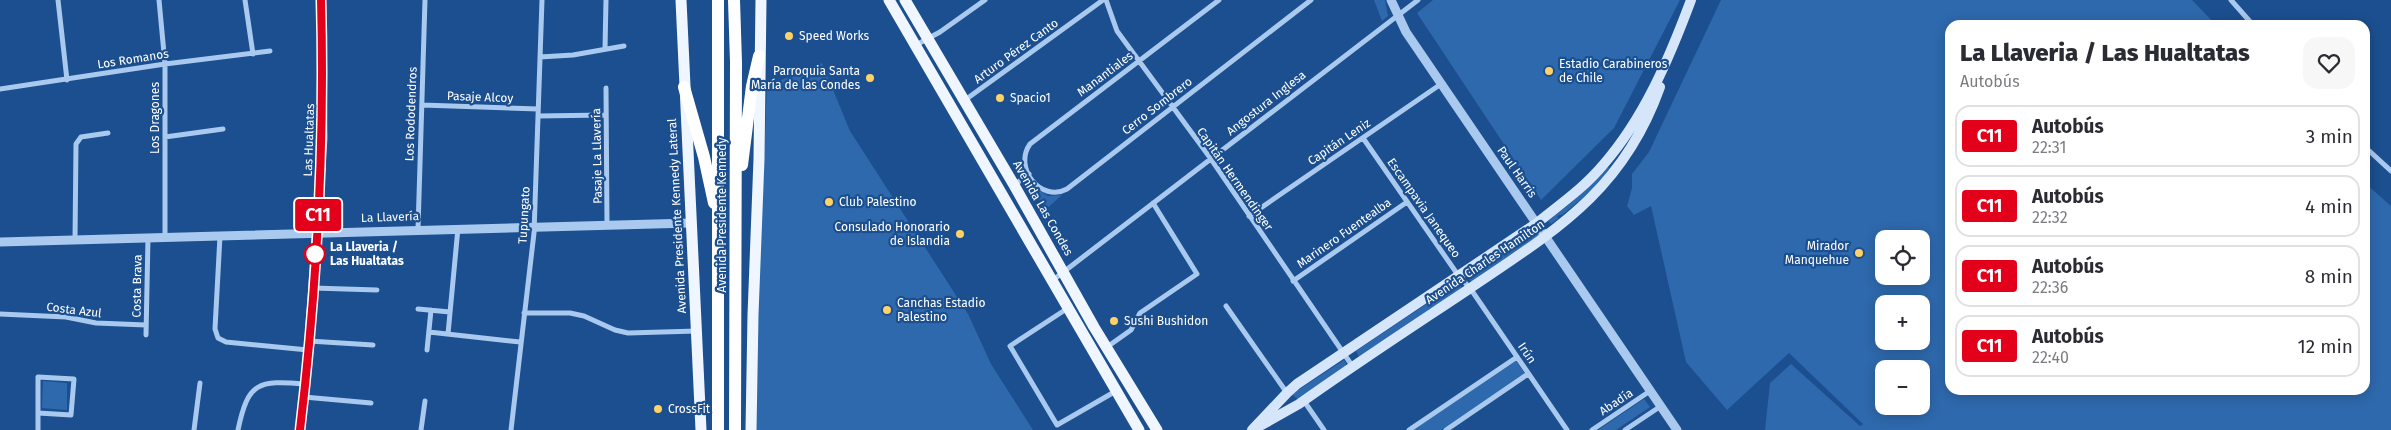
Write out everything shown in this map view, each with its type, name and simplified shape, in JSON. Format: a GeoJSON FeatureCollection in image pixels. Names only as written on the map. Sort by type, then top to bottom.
{"type":"FeatureCollection","features":[{"type":"Feature","properties":{"kind":"highway","name":"Avenida Presidente Kennedy"},"geometry":{"type":"LineString","coordinates":[[718,0],[720,224],[718,430]]}},
{"type":"Feature","properties":{"kind":"highway","name":"Avenida Presidente Kennedy"},"geometry":{"type":"LineString","coordinates":[[734,0],[736,192],[735,430]]}},
{"type":"Feature","properties":{"kind":"highway"},"geometry":{"type":"LineString","coordinates":[[736,192],[746,143],[752,86],[759,56]]}},
{"type":"Feature","properties":{"kind":"highway"},"geometry":{"type":"LineString","coordinates":[[684,87],[720,224]]}},
{"type":"Feature","properties":{"kind":"highway"},"geometry":{"type":"LineString","coordinates":[[734,401],[739,430]]}},
{"type":"Feature","properties":{"kind":"main road","name":"Avenida Presidente Kennedy Lateral"},"geometry":{"type":"LineString","coordinates":[[681,0],[701,430]]}},
{"type":"Feature","properties":{"kind":"main road"},"geometry":{"type":"LineString","coordinates":[[751,430],[759,159],[760,0]]}},
{"type":"Feature","properties":{"kind":"main road"},"geometry":{"type":"LineString","coordinates":[[890,0],[1139,430]]}},
{"type":"Feature","properties":{"kind":"main road","name":"Avenida Las Condes"},"geometry":{"type":"LineString","coordinates":[[904,0],[1157,430]]}},
{"type":"Feature","properties":{"kind":"main road","name":"Avenida Charles Hamilton"},"geometry":{"type":"LineString","coordinates":[[1252,430],[1302,403],[1545,237],[1595,195],[1629,153],[1655,102],[1669,57],[1691,0]]}},
{"type":"Feature","properties":{"kind":"main road","name":"Avenida Charles Hamilton"},"geometry":{"type":"LineString","coordinates":[[1252,430],[1287,392],[1537,223],[1572,195],[1603,166],[1628,134],[1669,57]]}},
{"type":"Feature","properties":{"kind":"main road"},"geometry":{"type":"LineString","coordinates":[[1287,392],[1292,401],[1302,403]]}},
{"type":"Feature","properties":{"kind":"street"},"geometry":{"type":"LineString","coordinates":[[58,0],[67,80]]}},
{"type":"Feature","properties":{"kind":"street","name":"Los Dragones"},"geometry":{"type":"LineString","coordinates":[[159,0],[165,64],[165,237]]}},
{"type":"Feature","properties":{"kind":"street"},"geometry":{"type":"LineString","coordinates":[[245,0],[253,54]]}},
{"type":"Feature","properties":{"kind":"street","name":"Las Hualtatas"},"geometry":{"type":"LineString","coordinates":[[300,430],[309,346],[323,124],[321,0]]}},
{"type":"Feature","properties":{"kind":"street","name":"Los Rododendros"},"geometry":{"type":"LineString","coordinates":[[418,229],[425,0]]}},
{"type":"Feature","properties":{"kind":"street","name":"Tupungato"},"geometry":{"type":"LineString","coordinates":[[510,430],[535,226],[542,0]]}},
{"type":"Feature","properties":{"kind":"street"},"geometry":{"type":"LineString","coordinates":[[605,49],[606,0]]}},
{"type":"Feature","properties":{"kind":"street"},"geometry":{"type":"LineString","coordinates":[[916,45],[986,0]]}},
{"type":"Feature","properties":{"kind":"street","name":"Capitán Hermendinger"},"geometry":{"type":"LineString","coordinates":[[1104,0],[1117,31],[1211,159],[1353,368]]}},
{"type":"Feature","properties":{"kind":"street","name":"Arturo Pérez Canto"},"geometry":{"type":"LineString","coordinates":[[965,101],[1104,0]]}},
{"type":"Feature","properties":{"kind":"street","name":"Manantiales"},"geometry":{"type":"LineString","coordinates":[[1029,174],[1023,163],[1025,153],[1030,144],[1219,0]]}},
{"type":"Feature","properties":{"kind":"street","name":"Cerro Sombrero"},"geometry":{"type":"LineString","coordinates":[[1029,174],[1044,191],[1053,193],[1063,191],[1311,0]]}},
{"type":"Feature","properties":{"kind":"street","name":"Paul Harris"},"geometry":{"type":"LineString","coordinates":[[1391,0],[1397,16],[1441,84],[1677,430]]}},
{"type":"Feature","properties":{"kind":"street","name":"Angostura Inglesa"},"geometry":{"type":"LineString","coordinates":[[1053,280],[1418,0]]}},
{"type":"Feature","properties":{"kind":"street"},"geometry":{"type":"LineString","coordinates":[[2230,0],[2248,20]]}},
{"type":"Feature","properties":{"kind":"street"},"geometry":{"type":"LineString","coordinates":[[540,57],[624,46]]}},
{"type":"Feature","properties":{"kind":"street","name":"Los Romanos"},"geometry":{"type":"LineString","coordinates":[[0,89],[165,64],[270,51]]}},
{"type":"Feature","properties":{"kind":"street","name":"Capitán Leniz"},"geometry":{"type":"LineString","coordinates":[[1249,216],[1441,84]]}},
{"type":"Feature","properties":{"kind":"street","name":"Pasaje La Llavería"},"geometry":{"type":"LineString","coordinates":[[606,88],[607,224]]}},
{"type":"Feature","properties":{"kind":"street","name":"Pasaje Alcoy"},"geometry":{"type":"LineString","coordinates":[[422,105],[538,109]]}},
{"type":"Feature","properties":{"kind":"street"},"geometry":{"type":"LineString","coordinates":[[538,116],[606,115]]}},
{"type":"Feature","properties":{"kind":"street"},"geometry":{"type":"LineString","coordinates":[[165,137],[223,130]]}},
{"type":"Feature","properties":{"kind":"street"},"geometry":{"type":"LineString","coordinates":[[74,239],[76,144],[81,137],[108,133]]}},
{"type":"Feature","properties":{"kind":"street","name":"Escampavia Janequeo"},"geometry":{"type":"LineString","coordinates":[[1362,138],[1458,275],[1470,288]]}},
{"type":"Feature","properties":{"kind":"street"},"geometry":{"type":"LineString","coordinates":[[2370,152],[2391,171]]}},
{"type":"Feature","properties":{"kind":"street"},"geometry":{"type":"LineString","coordinates":[[1014,184],[1029,174]]}},
{"type":"Feature","properties":{"kind":"street","name":"Marinero Fuentealba"},"geometry":{"type":"LineString","coordinates":[[1293,281],[1407,202]]}},
{"type":"Feature","properties":{"kind":"street"},"geometry":{"type":"LineString","coordinates":[[1107,347],[1131,330],[1140,313],[1197,274],[1153,204]]}},
{"type":"Feature","properties":{"kind":"street","name":"La Llavería"},"geometry":{"type":"LineString","coordinates":[[0,242],[418,229],[691,223]]}},
{"type":"Feature","properties":{"kind":"street"},"geometry":{"type":"LineString","coordinates":[[448,334],[458,228]]}},
{"type":"Feature","properties":{"kind":"street"},"geometry":{"type":"LineString","coordinates":[[220,235],[215,329],[218,338],[226,342],[309,346],[373,345]]}},
{"type":"Feature","properties":{"kind":"street","name":"Costa Brava"},"geometry":{"type":"LineString","coordinates":[[146,334],[148,237]]}},
{"type":"Feature","properties":{"kind":"street"},"geometry":{"type":"LineString","coordinates":[[313,288],[376,290]]}},
{"type":"Feature","properties":{"kind":"street","name":"Irún"},"geometry":{"type":"LineString","coordinates":[[1470,288],[1567,430]]}},
{"type":"Feature","properties":{"kind":"street"},"geometry":{"type":"LineString","coordinates":[[1226,306],[1287,392]]}},
{"type":"Feature","properties":{"kind":"street"},"geometry":{"type":"LineString","coordinates":[[1069,307],[1010,346],[1057,425],[1116,390]]}},
{"type":"Feature","properties":{"kind":"street"},"geometry":{"type":"LineString","coordinates":[[418,309],[450,312]]}},
{"type":"Feature","properties":{"kind":"street"},"geometry":{"type":"LineString","coordinates":[[427,350],[431,310]]}},
{"type":"Feature","properties":{"kind":"street"},"geometry":{"type":"LineString","coordinates":[[524,313],[584,316],[615,330],[628,333],[697,331]]}},
{"type":"Feature","properties":{"kind":"street","name":"Costa Azul"},"geometry":{"type":"LineString","coordinates":[[0,314],[66,317],[96,323],[146,326]]}},
{"type":"Feature","properties":{"kind":"street"},"geometry":{"type":"LineString","coordinates":[[429,332],[520,342]]}},
{"type":"Feature","properties":{"kind":"street"},"geometry":{"type":"LineString","coordinates":[[1409,430],[1517,357]]}},
{"type":"Feature","properties":{"kind":"street"},"geometry":{"type":"LineString","coordinates":[[1446,430],[1528,374]]}},
{"type":"Feature","properties":{"kind":"street"},"geometry":{"type":"LineString","coordinates":[[38,413],[71,415],[74,379],[38,377],[38,413],[38,430]]}},
{"type":"Feature","properties":{"kind":"street"},"geometry":{"type":"LineString","coordinates":[[238,430],[246,399],[262,385],[273,381],[305,384]]}},
{"type":"Feature","properties":{"kind":"street"},"geometry":{"type":"LineString","coordinates":[[194,430],[200,383]]}},
{"type":"Feature","properties":{"kind":"street","name":"Abadía"},"geometry":{"type":"LineString","coordinates":[[1592,430],[1650,391]]}},
{"type":"Feature","properties":{"kind":"street"},"geometry":{"type":"LineString","coordinates":[[304,397],[371,403]]}},
{"type":"Feature","properties":{"kind":"street"},"geometry":{"type":"LineString","coordinates":[[421,430],[425,401]]}},
{"type":"Feature","properties":{"kind":"street"},"geometry":{"type":"LineString","coordinates":[[1302,403],[1324,430]]}},
{"type":"Feature","properties":{"kind":"street"},"geometry":{"type":"LineString","coordinates":[[1625,430],[1661,406]]}},
{"type":"Feature","properties":{"kind":"shaded area"},"geometry":{"type":"Polygon","coordinates":[[[1374,0],[1385,0],[1388,16],[1382,21],[1374,0]]]}},
{"type":"Feature","properties":{"kind":"shaded area","name":"Estadio Carabineros de Chile"},"geometry":{"type":"Polygon","coordinates":[[[1433,0],[1680,0],[1614,128],[1541,200],[1417,13],[1433,0]]]}},
{"type":"Feature","properties":{"kind":"shaded area"},"geometry":{"type":"Polygon","coordinates":[[[1721,0],[2192,0],[2211,20],[1945,20],[1945,395],[2370,395],[2370,187],[2391,206],[2391,430],[1765,430],[1770,383],[1791,364],[1860,426],[1863,424],[1789,353],[1727,410],[1686,362],[1651,206],[1634,215],[1627,206],[1632,188],[1632,174],[1649,152],[1721,0]]]}},
{"type":"Feature","properties":{"kind":"shaded area","name":"Club Palestino"},"geometry":{"type":"Polygon","coordinates":[[[822,63],[850,131],[968,314],[991,364],[1033,430],[755,430],[756,352],[767,86],[822,63]]]}},
{"type":"Feature","properties":{"kind":"shaded area"},"geometry":{"type":"Polygon","coordinates":[[[1608,167],[1610,168],[1591,191],[1562,215],[1559,215],[1557,217],[1559,218],[1551,224],[1548,221],[1572,202],[1608,167]]]}},
{"type":"Feature","properties":{"kind":"shaded area"},"geometry":{"type":"Polygon","coordinates":[[[1034,187],[1048,196],[1062,195],[1045,210],[1032,188],[1034,187]]]}},
{"type":"Feature","properties":{"kind":"shaded area"},"geometry":{"type":"Polygon","coordinates":[[[1537,227],[1543,236],[1473,285],[1467,276],[1537,227]]]}},
{"type":"Feature","properties":{"kind":"shaded area"},"geometry":{"type":"Polygon","coordinates":[[[1458,283],[1463,289],[1361,360],[1356,351],[1458,283]]]}},
{"type":"Feature","properties":{"kind":"shaded area"},"geometry":{"type":"Polygon","coordinates":[[[1515,359],[1525,374],[1442,430],[1412,430],[1515,359]]]}},
{"type":"Feature","properties":{"kind":"shaded area"},"geometry":{"type":"Polygon","coordinates":[[[1344,360],[1348,367],[1299,401],[1292,394],[1344,360]]]}},
{"type":"Feature","properties":{"kind":"shaded area"},"geometry":{"type":"Polygon","coordinates":[[[43,381],[67,383],[67,410],[42,408],[43,381]]]}},
{"type":"Feature","properties":{"kind":"shaded area"},"geometry":{"type":"Polygon","coordinates":[[[1644,399],[1650,407],[1616,430],[1598,430],[1644,399]]]}},
{"type":"Feature","properties":{"kind":"bus line","name":"C11"},"geometry":{"type":"LineString","coordinates":[[300,430],[309,341],[323,138],[321,0]]}},
{"type":"Feature","properties":{"kind":"place","name":"Speed Works"},"geometry":{"type":"Point","coordinates":[789,36]}},
{"type":"Feature","properties":{"kind":"place","name":"Estadio Carabineros de Chile"},"geometry":{"type":"Point","coordinates":[1549,71]}},
{"type":"Feature","properties":{"kind":"place","name":"Parroquia Santa María de las Condes"},"geometry":{"type":"Point","coordinates":[870,78]}},
{"type":"Feature","properties":{"kind":"place","name":"Spacio1"},"geometry":{"type":"Point","coordinates":[1000,98]}},
{"type":"Feature","properties":{"kind":"place","name":"Club Palestino"},"geometry":{"type":"Point","coordinates":[829,202]}},
{"type":"Feature","properties":{"kind":"place","name":"Consulado Honorario de Islandia"},"geometry":{"type":"Point","coordinates":[960,234]}},
{"type":"Feature","properties":{"kind":"place","name":"Mirador Manquehue"},"geometry":{"type":"Point","coordinates":[1859,253]}},
{"type":"Feature","properties":{"kind":"place","name":"La Llaveria / Las Hualtatas"},"geometry":{"type":"Point","coordinates":[315,254]}},
{"type":"Feature","properties":{"kind":"place","name":"Canchas Estadio Palestino"},"geometry":{"type":"Point","coordinates":[887,310]}},
{"type":"Feature","properties":{"kind":"place","name":"Sushi Bushidon"},"geometry":{"type":"Point","coordinates":[1114,321]}},
{"type":"Feature","properties":{"kind":"place","name":"CrossFit"},"geometry":{"type":"Point","coordinates":[658,409]}}]}
